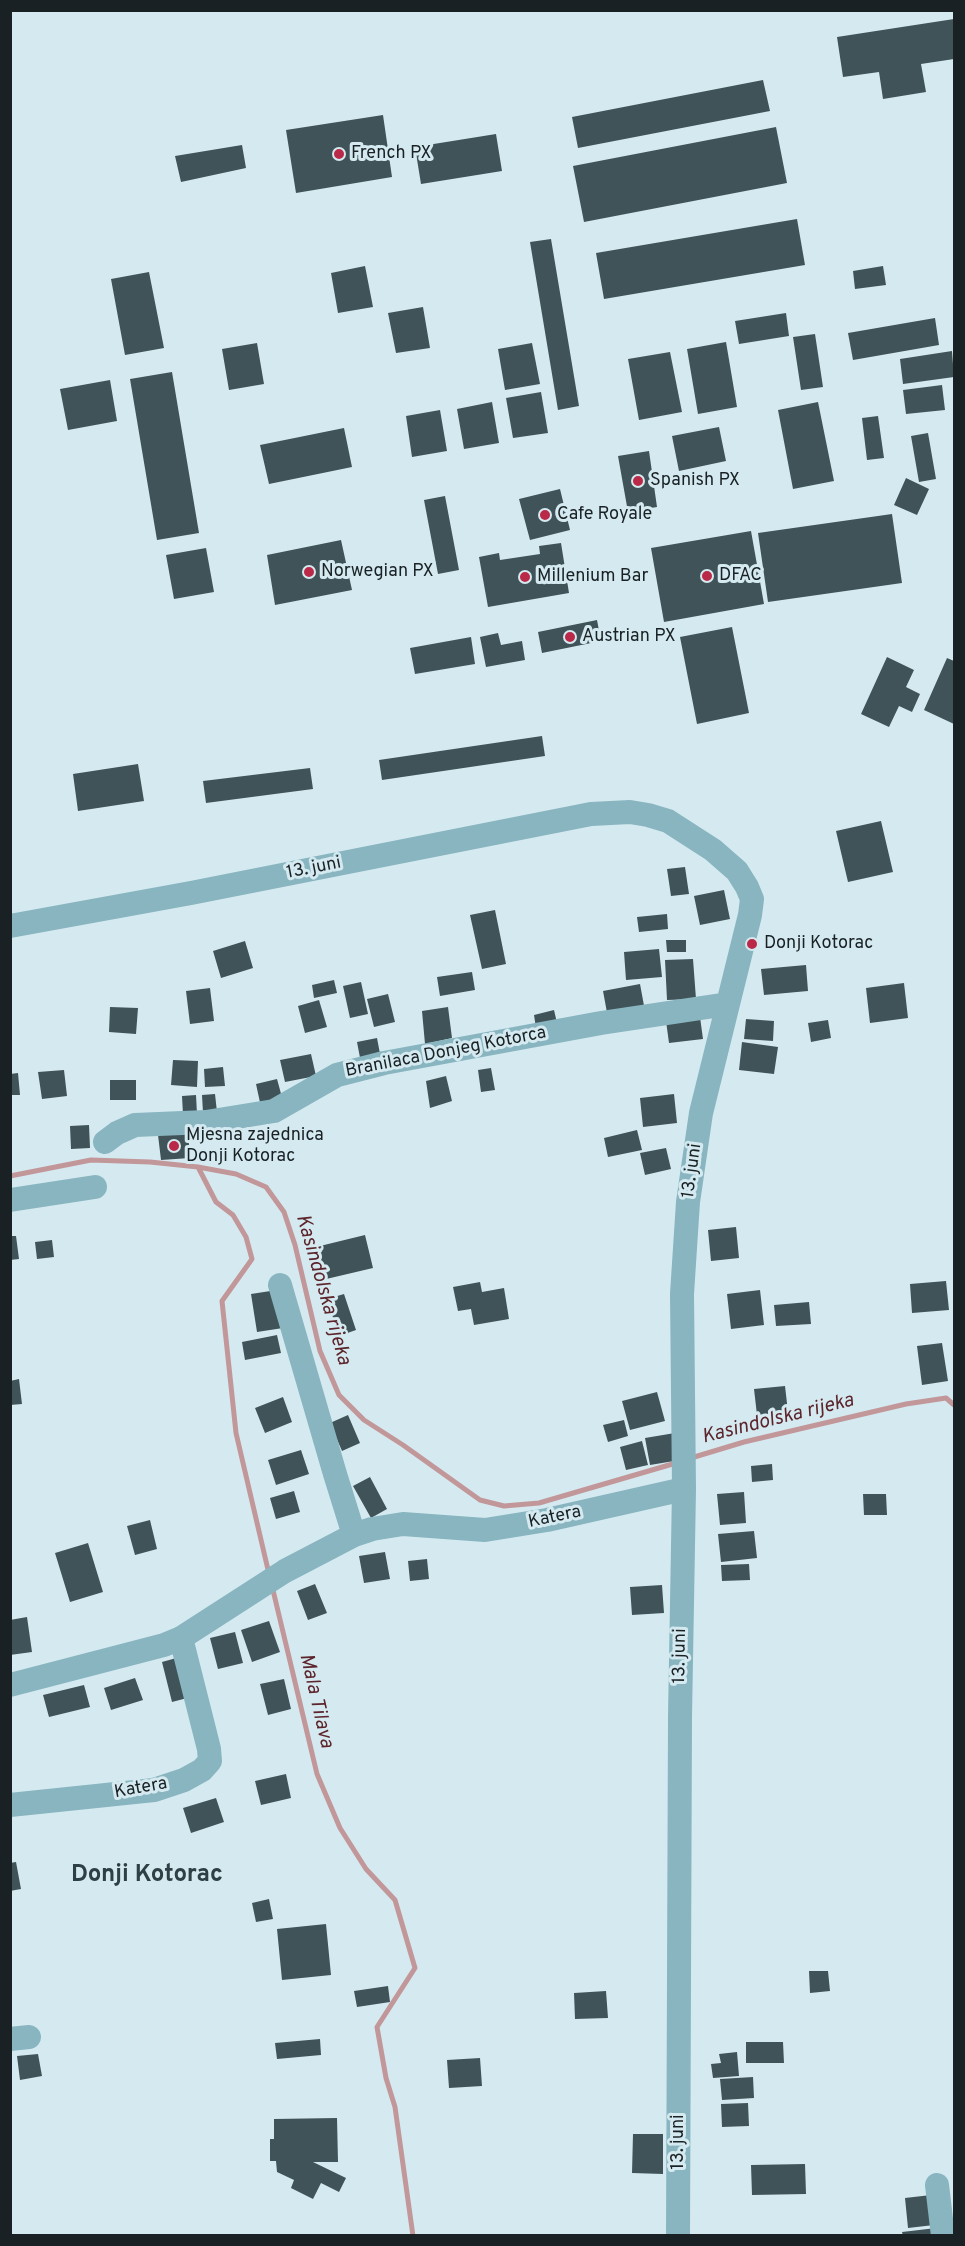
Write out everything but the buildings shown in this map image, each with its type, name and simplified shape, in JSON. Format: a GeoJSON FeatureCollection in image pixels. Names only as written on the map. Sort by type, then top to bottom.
{"type":"FeatureCollection","features":[{"type":"Feature","properties":{"kind":"street","name":"13. juni"},"geometry":{"type":"LineString","coordinates":[[10,926],[191,893],[591,814],[630,812],[668,821],[721,857],[737,871],[747,887],[752,899],[750,915],[701,1113],[688,1202],[682,1294],[678,2235]]}},
{"type":"Feature","properties":{"kind":"street","name":"Branilaca Donjeg Kotorca"},"geometry":{"type":"LineString","coordinates":[[105,1142],[117,1133],[135,1125],[206,1122],[274,1111],[337,1075],[384,1063],[601,1023],[728,1004]]}},
{"type":"Feature","properties":{"kind":"street"},"geometry":{"type":"LineString","coordinates":[[10,1200],[95,1187]]}},
{"type":"Feature","properties":{"kind":"street"},"geometry":{"type":"LineString","coordinates":[[280,1285],[354,1534]]}},
{"type":"Feature","properties":{"kind":"street","name":"Katera"},"geometry":{"type":"LineString","coordinates":[[10,1685],[110,1660],[181,1638],[271,1580],[354,1534],[403,1524],[485,1530],[547,1521],[683,1481]]}},
{"type":"Feature","properties":{"kind":"street","name":"Katera"},"geometry":{"type":"LineString","coordinates":[[10,1804],[153,1790],[184,1780],[202,1770],[210,1761],[209,1749],[181,1638]]}},
{"type":"Feature","properties":{"kind":"street"},"geometry":{"type":"LineString","coordinates":[[937,2185],[943,2235]]}},
{"type":"Feature","properties":{"kind":"waterway","name":"Kasindolska rijeka"},"geometry":{"type":"LineString","coordinates":[[10,1176],[91,1160],[150,1162],[236,1174],[266,1187],[284,1212],[295,1245],[320,1351],[339,1395],[364,1420],[480,1500],[504,1506],[539,1503],[676,1463]]}},
{"type":"Feature","properties":{"kind":"waterway","name":"Mala Tilava"},"geometry":{"type":"LineString","coordinates":[[198,1167],[216,1202],[233,1215],[246,1237],[252,1259],[222,1301],[236,1433],[269,1574]]}},
{"type":"Feature","properties":{"kind":"waterway","name":"Kasindolska rijeka"},"geometry":{"type":"LineString","coordinates":[[691,1458],[744,1442],[906,1404],[946,1398],[954,1405]]}},
{"type":"Feature","properties":{"kind":"waterway","name":"Mala Tilava"},"geometry":{"type":"LineString","coordinates":[[272,1586],[317,1774],[340,1828],[366,1869],[395,1900],[415,1968],[377,2027],[386,2078],[395,2107],[413,2236]]}},
{"type":"Feature","properties":{"kind":"place","name":"French PX"},"geometry":{"type":"Point","coordinates":[339,154]}},
{"type":"Feature","properties":{"kind":"place","name":"Spanish PX"},"geometry":{"type":"Point","coordinates":[638,481]}},
{"type":"Feature","properties":{"kind":"place","name":"Cafe Royale"},"geometry":{"type":"Point","coordinates":[545,515]}},
{"type":"Feature","properties":{"kind":"place","name":"Norwegian PX"},"geometry":{"type":"Point","coordinates":[309,572]}},
{"type":"Feature","properties":{"kind":"place","name":"DFAC"},"geometry":{"type":"Point","coordinates":[707,576]}},
{"type":"Feature","properties":{"kind":"place","name":"Millenium Bar"},"geometry":{"type":"Point","coordinates":[525,577]}},
{"type":"Feature","properties":{"kind":"place","name":"Austrian PX"},"geometry":{"type":"Point","coordinates":[570,637]}},
{"type":"Feature","properties":{"kind":"place","name":"Donji Kotorac"},"geometry":{"type":"Point","coordinates":[752,944]}},
{"type":"Feature","properties":{"kind":"place","name":"Mjesna zajednica Donji Kotorac"},"geometry":{"type":"Point","coordinates":[174,1146]}},
{"type":"Feature","properties":{"kind":"district","name":"Donji Kotorac"},"geometry":{"type":"Point","coordinates":[147,1876]}}]}
